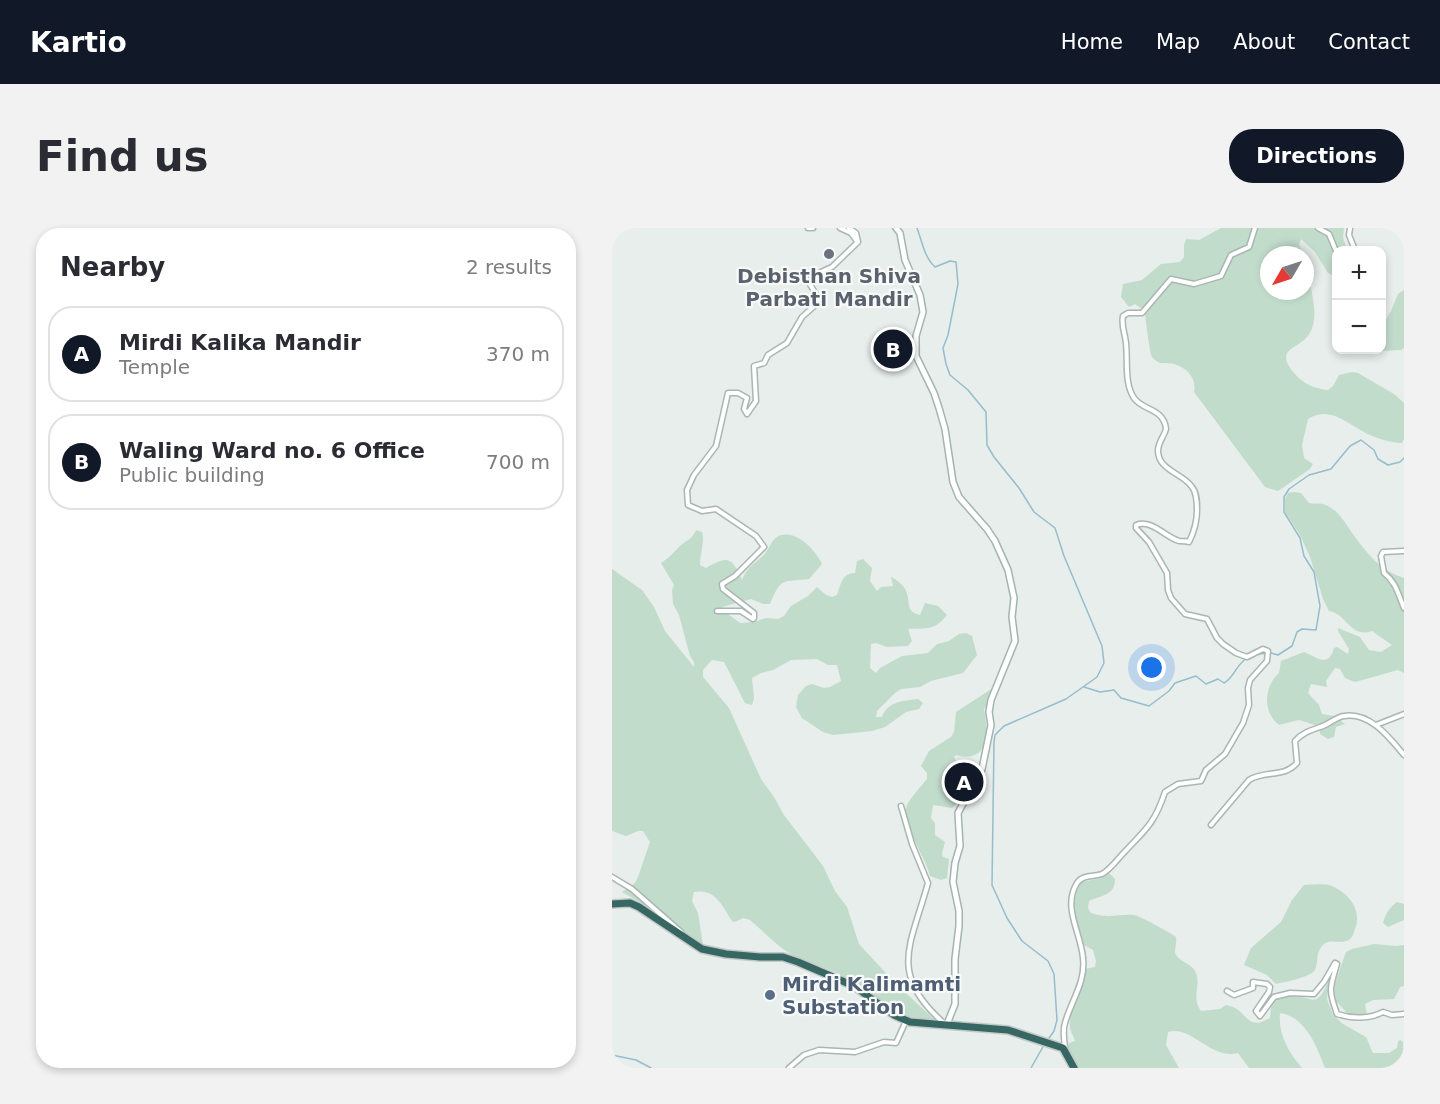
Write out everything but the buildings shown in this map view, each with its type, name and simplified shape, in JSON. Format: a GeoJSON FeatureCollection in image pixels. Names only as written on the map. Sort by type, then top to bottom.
{"type":"FeatureCollection","features":[{"type":"Feature","properties":{"kind":"highway"},"geometry":{"type":"LineString","coordinates":[[612,904],[630,903],[639,907],[689,942],[712,952],[783,957],[798,962],[854,986],[906,1021],[922,1025],[946,1024],[1008,1030],[1064,1049],[1074,1068]]}},
{"type":"Feature","properties":{"kind":"street"},"geometry":{"type":"LineString","coordinates":[[808,228],[813,228]]}},
{"type":"Feature","properties":{"kind":"street"},"geometry":{"type":"LineString","coordinates":[[840,228],[851,233],[858,242]]}},
{"type":"Feature","properties":{"kind":"street"},"geometry":{"type":"LineString","coordinates":[[849,228],[856,233],[858,242]]}},
{"type":"Feature","properties":{"kind":"street"},"geometry":{"type":"LineString","coordinates":[[896,228],[900,233],[905,260],[920,296],[923,312],[916,336],[917,359],[939,408],[945,429],[953,482],[959,497],[995,541],[1008,570],[1014,598],[1012,617],[1015,641],[991,700],[989,712],[991,725],[982,769],[958,813],[960,846],[953,882],[959,919],[954,959],[955,1005],[946,1024],[922,1002],[913,986],[908,966],[915,924],[928,883],[912,844],[901,806]]}},
{"type":"Feature","properties":{"kind":"street"},"geometry":{"type":"LineString","coordinates":[[1064,1049],[1064,1024],[1083,972],[1083,959],[1071,907],[1072,896],[1078,882],[1083,878],[1104,873],[1143,834],[1157,815],[1165,792],[1178,784],[1201,781],[1206,770],[1225,754],[1246,714],[1249,705],[1250,681],[1267,661],[1268,651],[1263,649],[1247,657],[1236,653],[1217,638],[1207,620],[1185,614],[1169,594],[1167,573],[1149,542],[1136,528],[1136,525],[1141,523],[1163,531],[1178,540],[1189,542],[1196,524],[1197,501],[1193,488],[1186,480],[1169,469],[1159,457],[1159,441],[1166,429],[1163,419],[1155,411],[1138,403],[1133,397],[1128,385],[1126,341],[1122,323],[1123,316],[1128,313],[1142,313],[1171,279],[1194,284],[1221,276],[1231,255],[1249,248],[1255,228]]}},
{"type":"Feature","properties":{"kind":"street"},"geometry":{"type":"LineString","coordinates":[[1318,228],[1329,234],[1334,246]]}},
{"type":"Feature","properties":{"kind":"street"},"geometry":{"type":"LineString","coordinates":[[1350,228],[1349,236],[1353,246]]}},
{"type":"Feature","properties":{"kind":"street"},"geometry":{"type":"LineString","coordinates":[[717,611],[741,610],[754,618],[754,613],[723,588],[722,584],[735,576],[764,547],[756,536],[716,510],[702,511],[688,505],[687,490],[694,475],[716,446],[728,393],[738,393],[747,398],[744,409],[747,414],[756,401],[754,366],[764,363],[768,355],[787,344],[802,317],[820,301],[808,281],[832,267],[858,242]]}},
{"type":"Feature","properties":{"kind":"street"},"geometry":{"type":"LineString","coordinates":[[1404,551],[1383,552],[1381,556],[1384,573],[1390,577],[1397,588],[1404,608]]}},
{"type":"Feature","properties":{"kind":"street"},"geometry":{"type":"LineString","coordinates":[[1376,725],[1404,714]]}},
{"type":"Feature","properties":{"kind":"street"},"geometry":{"type":"LineString","coordinates":[[1211,825],[1249,780],[1256,776],[1279,774],[1291,770],[1297,763],[1295,741],[1303,733],[1322,727],[1335,718],[1346,716],[1369,721],[1387,735],[1404,755]]}},
{"type":"Feature","properties":{"kind":"street"},"geometry":{"type":"LineString","coordinates":[[612,877],[625,884],[674,924],[689,942]]}},
{"type":"Feature","properties":{"kind":"street"},"geometry":{"type":"LineString","coordinates":[[1227,990],[1234,995],[1253,988],[1253,982],[1267,984],[1270,987],[1269,992],[1256,1011],[1260,1016],[1274,997],[1290,993],[1314,994],[1335,963],[1337,967],[1330,990],[1337,1014],[1374,1017],[1383,1012],[1392,1015],[1404,1014]]}},
{"type":"Feature","properties":{"kind":"street"},"geometry":{"type":"LineString","coordinates":[[789,1068],[804,1055],[819,1050],[855,1052],[884,1042],[896,1043],[906,1021]]}},
{"type":"Feature","properties":{"kind":"green space"},"geometry":{"type":"Polygon","coordinates":[[[1221,228],[1344,228],[1343,237],[1346,246],[1332,246],[1332,275],[1328,273],[1314,251],[1314,246],[1309,246],[1301,239],[1300,246],[1260,246],[1260,300],[1313,300],[1313,325],[1304,340],[1288,352],[1286,357],[1288,364],[1298,378],[1314,387],[1328,390],[1339,375],[1352,372],[1358,373],[1394,394],[1404,403],[1402,443],[1390,442],[1374,436],[1332,415],[1316,415],[1308,419],[1302,445],[1304,458],[1313,464],[1310,469],[1278,491],[1265,487],[1194,392],[1194,382],[1190,374],[1179,366],[1160,363],[1152,357],[1145,311],[1135,304],[1129,307],[1121,297],[1123,284],[1142,280],[1161,264],[1180,262],[1184,257],[1186,239],[1199,240],[1221,228]]]}},
{"type":"Feature","properties":{"kind":"green space"},"geometry":{"type":"Polygon","coordinates":[[[1404,290],[1404,348],[1386,351],[1386,319],[1398,294],[1404,290]]]}},
{"type":"Feature","properties":{"kind":"green space"},"geometry":{"type":"Polygon","coordinates":[[[1288,493],[1301,493],[1309,503],[1329,506],[1342,518],[1376,562],[1404,578],[1404,673],[1398,670],[1355,682],[1345,678],[1340,669],[1335,668],[1326,681],[1327,687],[1311,684],[1308,693],[1319,705],[1322,714],[1334,716],[1345,724],[1336,727],[1334,737],[1328,739],[1320,734],[1318,726],[1299,720],[1279,725],[1274,720],[1267,699],[1270,685],[1279,673],[1281,661],[1304,652],[1325,660],[1337,647],[1348,654],[1349,649],[1338,628],[1360,637],[1369,650],[1381,652],[1392,645],[1372,631],[1359,632],[1340,616],[1329,611],[1310,557],[1300,535],[1285,512],[1285,499],[1288,493]]]}},
{"type":"Feature","properties":{"kind":"green space"},"geometry":{"type":"Polygon","coordinates":[[[696,530],[702,532],[703,536],[700,565],[706,568],[719,561],[728,560],[735,566],[742,580],[775,538],[784,535],[797,537],[804,542],[815,552],[822,564],[809,579],[788,581],[780,585],[770,604],[751,599],[722,607],[740,623],[766,618],[778,619],[784,616],[791,606],[808,596],[817,587],[826,595],[832,597],[837,595],[845,577],[855,573],[857,561],[863,559],[872,568],[870,581],[877,591],[881,587],[893,586],[891,577],[905,589],[912,612],[920,615],[925,603],[938,606],[947,615],[934,626],[908,629],[912,641],[908,646],[887,647],[876,643],[871,644],[870,668],[876,673],[880,668],[902,656],[928,653],[937,644],[949,641],[959,634],[966,633],[972,636],[977,655],[963,673],[931,681],[920,687],[901,689],[877,711],[876,717],[882,717],[888,708],[902,701],[918,699],[923,703],[919,709],[906,712],[885,727],[872,731],[833,735],[823,732],[802,718],[796,707],[798,695],[806,686],[812,684],[824,688],[841,681],[837,665],[828,665],[817,659],[791,660],[773,670],[761,673],[752,678],[754,698],[752,705],[745,703],[724,662],[712,660],[703,670],[703,677],[729,708],[761,779],[784,815],[823,866],[835,891],[847,907],[859,944],[895,983],[935,1020],[925,1022],[913,1020],[887,1006],[839,974],[790,954],[750,920],[743,918],[732,921],[713,895],[701,891],[694,892],[692,901],[698,913],[703,945],[650,908],[622,892],[635,883],[650,842],[643,831],[626,836],[612,831],[612,569],[642,590],[654,607],[665,631],[694,667],[679,615],[673,604],[674,585],[661,563],[691,538],[696,530]]]}},
{"type":"Feature","properties":{"kind":"green space"},"geometry":{"type":"Polygon","coordinates":[[[993,688],[988,706],[984,709],[986,736],[981,751],[967,757],[956,755],[954,757],[958,765],[959,784],[967,789],[961,800],[952,808],[933,805],[931,818],[935,823],[935,835],[945,842],[942,854],[943,857],[949,859],[947,878],[941,880],[930,876],[910,831],[906,813],[907,805],[927,779],[927,773],[921,766],[929,751],[951,737],[954,732],[956,712],[993,688]]]}},
{"type":"Feature","properties":{"kind":"green space"},"geometry":{"type":"Polygon","coordinates":[[[1109,873],[1115,879],[1113,889],[1089,901],[1088,908],[1091,913],[1109,916],[1134,915],[1176,937],[1176,955],[1196,973],[1196,997],[1201,1011],[1220,1009],[1226,1005],[1231,1006],[1252,1022],[1259,1023],[1270,1018],[1274,1000],[1288,996],[1316,999],[1329,980],[1327,999],[1333,1015],[1343,1024],[1366,1037],[1373,1053],[1389,1053],[1397,1048],[1400,1040],[1403,1042],[1404,1068],[1325,1068],[1314,1042],[1304,1027],[1297,1020],[1280,1013],[1285,1042],[1292,1056],[1302,1068],[1249,1068],[1238,1053],[1219,1052],[1177,1031],[1168,1032],[1166,1045],[1179,1068],[1079,1068],[1067,1048],[1069,1043],[1075,1041],[1070,1029],[1071,1014],[1085,969],[1095,967],[1096,961],[1093,950],[1080,940],[1075,924],[1074,904],[1078,887],[1082,882],[1101,878],[1109,873]]]}},
{"type":"Feature","properties":{"kind":"green space"},"geometry":{"type":"Polygon","coordinates":[[[1322,884],[1338,889],[1355,907],[1356,926],[1353,935],[1348,940],[1327,942],[1321,947],[1313,973],[1276,984],[1267,975],[1244,965],[1251,948],[1281,922],[1292,900],[1304,885],[1322,884]]]}},
{"type":"Feature","properties":{"kind":"green space"},"geometry":{"type":"Polygon","coordinates":[[[1397,902],[1404,904],[1404,920],[1388,927],[1383,923],[1384,919],[1397,902]]]}},
{"type":"Feature","properties":{"kind":"green space"},"geometry":{"type":"Polygon","coordinates":[[[1374,944],[1404,945],[1404,986],[1400,987],[1394,999],[1373,1000],[1365,1004],[1367,1016],[1347,1013],[1336,1001],[1334,986],[1346,952],[1374,944]]]}},
{"type":"Feature","properties":{"kind":"waterway"},"geometry":{"type":"LineString","coordinates":[[917,228],[926,254],[935,267],[950,261],[956,262],[958,284],[948,335],[943,348],[950,375],[968,390],[986,412],[987,445],[994,457],[1019,488],[1034,512],[1055,528],[1064,556],[1102,646],[1104,663],[1097,677],[1066,699],[1004,726],[995,735],[994,742],[992,885],[1007,918],[1022,941],[1048,961],[1054,974],[1057,1020],[1054,1031],[1047,1041]]}},
{"type":"Feature","properties":{"kind":"waterway"},"geometry":{"type":"LineString","coordinates":[[1256,654],[1278,655],[1292,646],[1297,632],[1302,629],[1316,630],[1320,606],[1314,572],[1304,556],[1300,538],[1284,512],[1284,497],[1289,489],[1309,475],[1331,469],[1350,446],[1361,440],[1374,450],[1378,459],[1388,465],[1400,462],[1404,458]]}},
{"type":"Feature","properties":{"kind":"waterway"},"geometry":{"type":"LineString","coordinates":[[1084,687],[1100,692],[1114,690],[1121,698],[1149,706],[1169,691],[1175,683],[1196,676],[1206,684],[1218,679],[1224,683],[1247,658]]}},
{"type":"Feature","properties":{"kind":"waterway"},"geometry":{"type":"LineString","coordinates":[[1031,1068],[1044,1045]]}},
{"type":"Feature","properties":{"kind":"waterway"},"geometry":{"type":"LineString","coordinates":[[612,1055],[636,1060],[651,1068]]}},
{"type":"Feature","properties":{"kind":"place","name":"Debisthan Shiva Parbati Mandir"},"geometry":{"type":"Point","coordinates":[829,254]}},
{"type":"Feature","properties":{"kind":"place","name":"Waling Ward no. 6 Office"},"geometry":{"type":"Point","coordinates":[893,349]}},
{"type":"Feature","properties":{"kind":"place","name":"Mirdi Kalika Mandir"},"geometry":{"type":"Point","coordinates":[964,782]}},
{"type":"Feature","properties":{"kind":"place","name":"Mirdi Kalimamti Substation"},"geometry":{"type":"Point","coordinates":[770,995]}}]}
